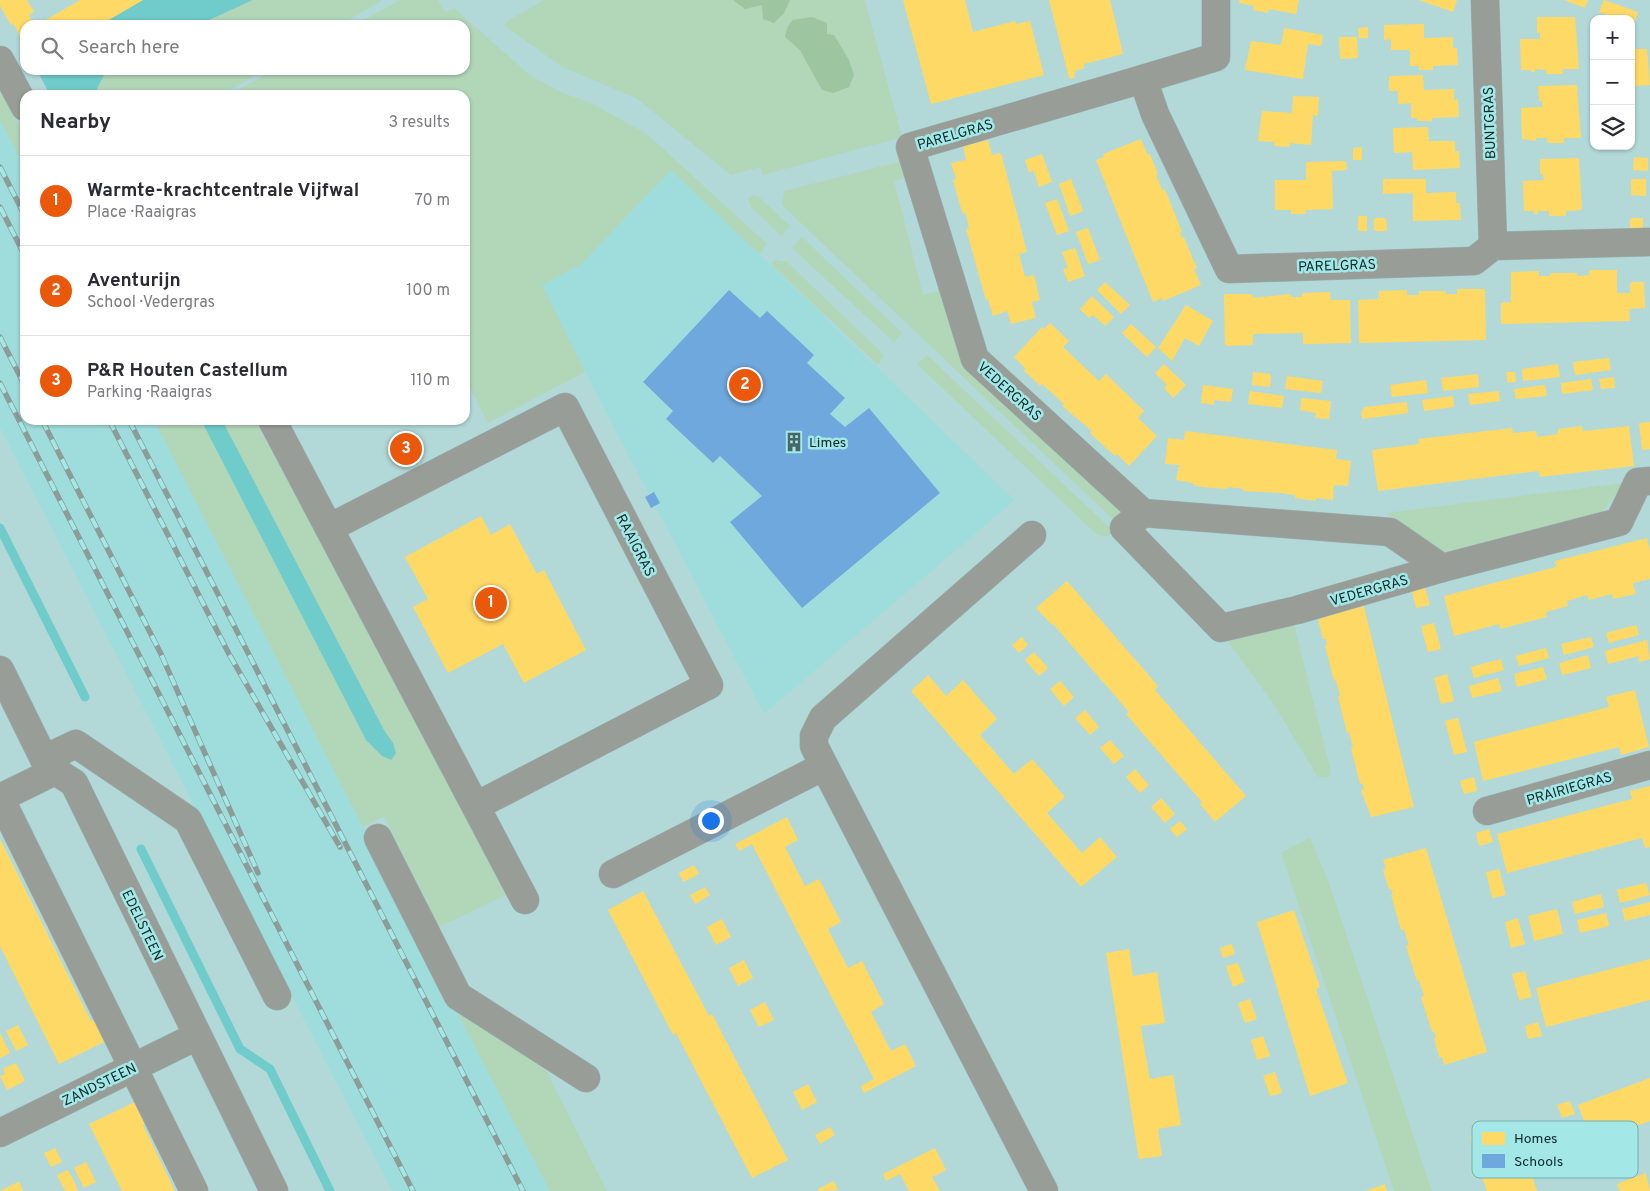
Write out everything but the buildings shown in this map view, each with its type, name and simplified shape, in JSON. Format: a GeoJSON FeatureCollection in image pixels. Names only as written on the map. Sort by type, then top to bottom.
{"type":"FeatureCollection","features":[{"type":"Feature","properties":{"kind":"street","name":"PARELGRAS"},"geometry":{"type":"LineString","coordinates":[[910,147],[1216,57],[1216,0]]}},
{"type":"Feature","properties":{"kind":"street","name":"BUNTGRAS"},"geometry":{"type":"LineString","coordinates":[[1485,0],[1493,246]]}},
{"type":"Feature","properties":{"kind":"street"},"geometry":{"type":"LineString","coordinates":[[0,60],[20,98]]}},
{"type":"Feature","properties":{"kind":"street","name":"PARELGRAS"},"geometry":{"type":"LineString","coordinates":[[1143,79],[1155,114],[1228,269],[1474,261],[1493,246]]}},
{"type":"Feature","properties":{"kind":"street","name":"VEDERGRAS"},"geometry":{"type":"LineString","coordinates":[[910,147],[975,359],[1143,513],[1124,528],[1221,628],[1297,610],[1442,568],[1619,522],[1638,482],[1650,481]]}},
{"type":"Feature","properties":{"kind":"street"},"geometry":{"type":"LineString","coordinates":[[1493,246],[1650,242]]}},
{"type":"Feature","properties":{"kind":"street","name":"RAAIGRAS"},"geometry":{"type":"LineString","coordinates":[[329,528],[565,407],[709,685],[476,806]]}},
{"type":"Feature","properties":{"kind":"street"},"geometry":{"type":"LineString","coordinates":[[275,425],[525,900]]}},
{"type":"Feature","properties":{"kind":"street"},"geometry":{"type":"LineString","coordinates":[[1143,513],[1390,532],[1442,568]]}},
{"type":"Feature","properties":{"kind":"street"},"geometry":{"type":"LineString","coordinates":[[1032,535],[823,718],[814,736],[814,746],[1044,1191]]}},
{"type":"Feature","properties":{"kind":"street","name":"EDELSTEEN"},"geometry":{"type":"LineString","coordinates":[[0,670],[49,765],[74,783],[274,1191]]}},
{"type":"Feature","properties":{"kind":"street"},"geometry":{"type":"LineString","coordinates":[[194,1191],[0,798],[76,744],[188,820],[277,996]]}},
{"type":"Feature","properties":{"kind":"street","name":"PRAIRIEGRAS"},"geometry":{"type":"LineString","coordinates":[[1487,811],[1650,765]]}},
{"type":"Feature","properties":{"kind":"street"},"geometry":{"type":"LineString","coordinates":[[613,874],[824,766]]}},
{"type":"Feature","properties":{"kind":"street"},"geometry":{"type":"LineString","coordinates":[[378,838],[458,996],[586,1078]]}},
{"type":"Feature","properties":{"kind":"street","name":"ZANDSTEEN"},"geometry":{"type":"LineString","coordinates":[[0,1133],[197,1036]]}},
{"type":"Feature","properties":{"kind":"shaded area"},"geometry":{"type":"Polygon","coordinates":[[[143,0],[253,0],[209,20],[108,20],[143,0]]]}},
{"type":"Feature","properties":{"kind":"shaded area"},"geometry":{"type":"Polygon","coordinates":[[[40,75],[104,75],[96,90],[47,90],[40,75]]]}},
{"type":"Feature","properties":{"kind":"shaded area"},"geometry":{"type":"Polygon","coordinates":[[[0,119],[20,158],[20,425],[157,425],[550,1191],[392,1191],[0,428],[0,119]]]}},
{"type":"Feature","properties":{"kind":"shaded area"},"geometry":{"type":"Polygon","coordinates":[[[671,169],[1015,500],[764,714],[585,372],[542,285],[581,264],[671,169]],[[729,291],[643,383],[673,411],[666,419],[713,463],[720,456],[762,496],[731,522],[802,608],[940,493],[869,408],[845,427],[830,414],[807,363],[814,355],[767,311],[760,318],[729,291]]]}},
{"type":"Feature","properties":{"kind":"shaded area"},"geometry":{"type":"Polygon","coordinates":[[[204,425],[225,425],[384,730],[393,743],[396,753],[391,760],[382,756],[366,740],[204,425]]]}},
{"type":"Feature","properties":{"kind":"green space"},"geometry":{"type":"Polygon","coordinates":[[[253,0],[383,0],[349,20],[209,20],[253,0]]]}},
{"type":"Feature","properties":{"kind":"green space"},"geometry":{"type":"Polygon","coordinates":[[[400,0],[438,0],[445,12],[454,8],[468,20],[364,20],[400,0]]]}},
{"type":"Feature","properties":{"kind":"green space"},"geometry":{"type":"Polygon","coordinates":[[[544,0],[865,0],[902,137],[763,175],[760,167],[731,175],[636,98],[562,67],[505,26],[506,22],[544,0]]]}},
{"type":"Feature","properties":{"kind":"green space"},"geometry":{"type":"Polygon","coordinates":[[[733,0],[790,0],[784,13],[774,23],[763,19],[762,5],[745,9],[733,0]]]}},
{"type":"Feature","properties":{"kind":"green space"},"geometry":{"type":"Polygon","coordinates":[[[812,17],[827,23],[827,34],[834,35],[849,60],[854,75],[849,87],[833,93],[822,90],[800,50],[785,37],[787,28],[793,20],[812,17]]]}},
{"type":"Feature","properties":{"kind":"green space"},"geometry":{"type":"Polygon","coordinates":[[[470,22],[531,76],[563,93],[593,104],[647,134],[767,244],[759,254],[671,170],[581,264],[542,285],[585,372],[488,423],[470,388],[470,90],[238,90],[265,75],[470,75],[470,22]]]}},
{"type":"Feature","properties":{"kind":"green space"},"geometry":{"type":"Polygon","coordinates":[[[104,75],[256,75],[230,90],[96,90],[104,75]]]}},
{"type":"Feature","properties":{"kind":"green space"},"geometry":{"type":"Polygon","coordinates":[[[0,90],[20,128],[20,158],[0,120],[0,90]]]}},
{"type":"Feature","properties":{"kind":"green space"},"geometry":{"type":"Polygon","coordinates":[[[911,159],[913,176],[894,181],[923,295],[944,290],[965,360],[1124,513],[1119,525],[782,205],[784,191],[911,159]]]}},
{"type":"Feature","properties":{"kind":"green space"},"geometry":{"type":"Polygon","coordinates":[[[753,195],[758,196],[790,226],[781,236],[750,206],[748,199],[753,195]]]}},
{"type":"Feature","properties":{"kind":"green space"},"geometry":{"type":"Polygon","coordinates":[[[802,237],[902,333],[894,342],[792,248],[802,237]]]}},
{"type":"Feature","properties":{"kind":"green space"},"geometry":{"type":"Polygon","coordinates":[[[776,260],[787,262],[884,355],[878,365],[772,265],[772,262],[776,260]]]}},
{"type":"Feature","properties":{"kind":"green space"},"geometry":{"type":"Polygon","coordinates":[[[927,355],[1113,531],[1110,535],[1104,537],[1095,533],[917,364],[927,355]]]}},
{"type":"Feature","properties":{"kind":"green space"},"geometry":{"type":"Polygon","coordinates":[[[157,425],[204,425],[366,740],[382,756],[393,743],[384,730],[225,425],[258,425],[486,851],[506,895],[434,929],[422,906],[428,903],[384,816],[363,827],[157,425]]]}},
{"type":"Feature","properties":{"kind":"green space"},"geometry":{"type":"Polygon","coordinates":[[[1624,483],[1597,519],[1442,559],[1386,513],[1624,483]]]}},
{"type":"Feature","properties":{"kind":"green space"},"geometry":{"type":"Polygon","coordinates":[[[1293,620],[1331,772],[1329,777],[1318,777],[1271,700],[1226,639],[1293,620]]]}},
{"type":"Feature","properties":{"kind":"green space"},"geometry":{"type":"Polygon","coordinates":[[[1310,838],[1329,883],[1432,1191],[1394,1191],[1281,853],[1310,838]]]}},
{"type":"Feature","properties":{"kind":"green space"},"geometry":{"type":"Polygon","coordinates":[[[450,999],[541,1061],[607,1191],[550,1191],[450,999]]]}},
{"type":"Feature","properties":{"kind":"waterway"},"geometry":{"type":"LineString","coordinates":[[0,528],[85,697]]}},
{"type":"Feature","properties":{"kind":"waterway"},"geometry":{"type":"LineString","coordinates":[[141,849],[240,1049],[270,1069],[330,1191]]}},
{"type":"Feature","properties":{"kind":"railway"},"geometry":{"type":"LineString","coordinates":[[0,167],[20,206]]}},
{"type":"Feature","properties":{"kind":"railway"},"geometry":{"type":"LineString","coordinates":[[0,207],[20,246]]}},
{"type":"Feature","properties":{"kind":"railway"},"geometry":{"type":"LineString","coordinates":[[0,337],[20,376]]}},
{"type":"Feature","properties":{"kind":"railway"},"geometry":{"type":"LineString","coordinates":[[0,383],[20,422]]}},
{"type":"Feature","properties":{"kind":"railway"},"geometry":{"type":"LineString","coordinates":[[21,425],[413,1191]]}},
{"type":"Feature","properties":{"kind":"railway"},"geometry":{"type":"LineString","coordinates":[[45,425],[161,654],[258,873]]}},
{"type":"Feature","properties":{"kind":"railway"},"geometry":{"type":"LineString","coordinates":[[112,425],[229,654],[340,847]]}},
{"type":"Feature","properties":{"kind":"railway"},"geometry":{"type":"LineString","coordinates":[[132,425],[523,1191]]}},
{"type":"Feature","properties":{"kind":"place","name":"Aventurijn"},"geometry":{"type":"Point","coordinates":[745,385]}},
{"type":"Feature","properties":{"kind":"place","name":"Limes"},"geometry":{"type":"Point","coordinates":[794,442]}},
{"type":"Feature","properties":{"kind":"place","name":"P&R Houten Castellum"},"geometry":{"type":"Point","coordinates":[406,449]}},
{"type":"Feature","properties":{"kind":"place","name":"Warmte-krachtcentrale Vijfwal"},"geometry":{"type":"Point","coordinates":[491,603]}}]}
